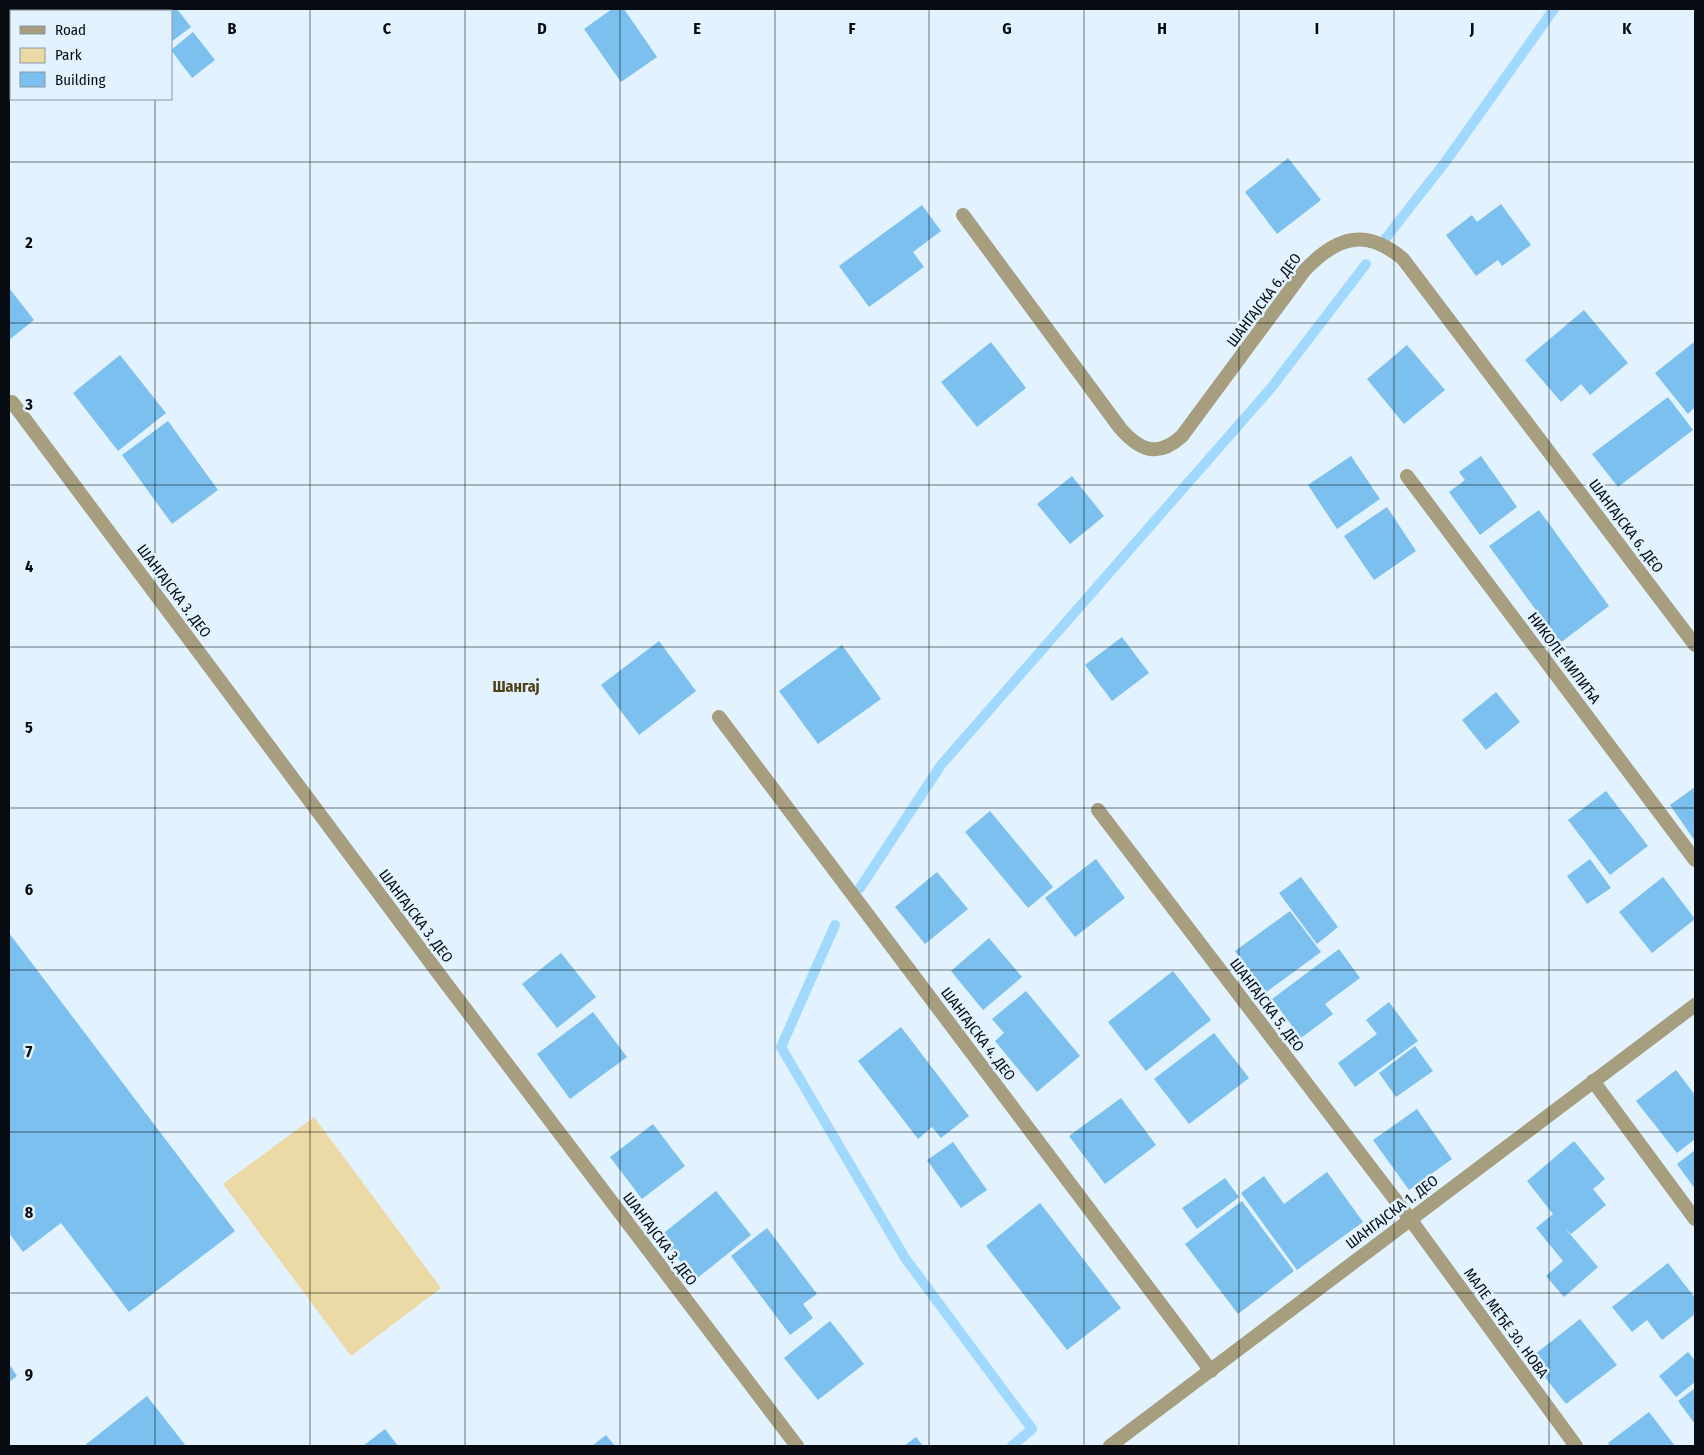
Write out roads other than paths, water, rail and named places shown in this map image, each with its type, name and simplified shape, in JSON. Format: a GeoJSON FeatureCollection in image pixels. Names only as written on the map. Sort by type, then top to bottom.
{"type":"FeatureCollection","features":[{"type":"Feature","properties":{"kind":"street","name":"ШАНГАЈСКА 6. ДЕО"},"geometry":{"type":"LineString","coordinates":[[963,215],[1120,428],[1139,446],[1151,449],[1172,445],[1182,436],[1304,270],[1320,254],[1334,245],[1349,239],[1364,239],[1387,246],[1403,259],[1695,645]]}},
{"type":"Feature","properties":{"kind":"street","name":"ШАНГАЈСКА 3. ДЕО"},"geometry":{"type":"LineString","coordinates":[[12,402],[448,986],[796,1446]]}},
{"type":"Feature","properties":{"kind":"street","name":"НИКОЛЕ МИЛИЋА"},"geometry":{"type":"LineString","coordinates":[[1407,476],[1695,860]]}},
{"type":"Feature","properties":{"kind":"street","name":"ШАНГАЈСКА 4. ДЕО"},"geometry":{"type":"LineString","coordinates":[[719,717],[1211,1372]]}},
{"type":"Feature","properties":{"kind":"street","name":"ШАНГАЈСКА 5. ДЕО"},"geometry":{"type":"LineString","coordinates":[[1098,810],[1410,1219]]}},
{"type":"Feature","properties":{"kind":"street","name":"ШАНГАЈСКА 1. ДЕО"},"geometry":{"type":"LineString","coordinates":[[1110,1446],[1211,1372],[1410,1219],[1695,1005]]}},
{"type":"Feature","properties":{"kind":"street"},"geometry":{"type":"LineString","coordinates":[[1593,1081],[1695,1219]]}},
{"type":"Feature","properties":{"kind":"street","name":"МАЛЕ МЕЂЕ 30. НОВА"},"geometry":{"type":"LineString","coordinates":[[1410,1219],[1576,1446]]}},
{"type":"Feature","properties":{"kind":"waterway"},"geometry":{"type":"LineString","coordinates":[[1382,243],[1446,161],[1554,9]]}},
{"type":"Feature","properties":{"kind":"waterway"},"geometry":{"type":"LineString","coordinates":[[860,888],[941,765],[1271,388],[1366,264]]}},
{"type":"Feature","properties":{"kind":"waterway"},"geometry":{"type":"LineString","coordinates":[[835,925],[781,1047],[905,1258],[1032,1429],[1012,1446]]}},
{"type":"Feature","properties":{"kind":"district","name":"Шангај"},"geometry":{"type":"Point","coordinates":[516,686]}}]}
